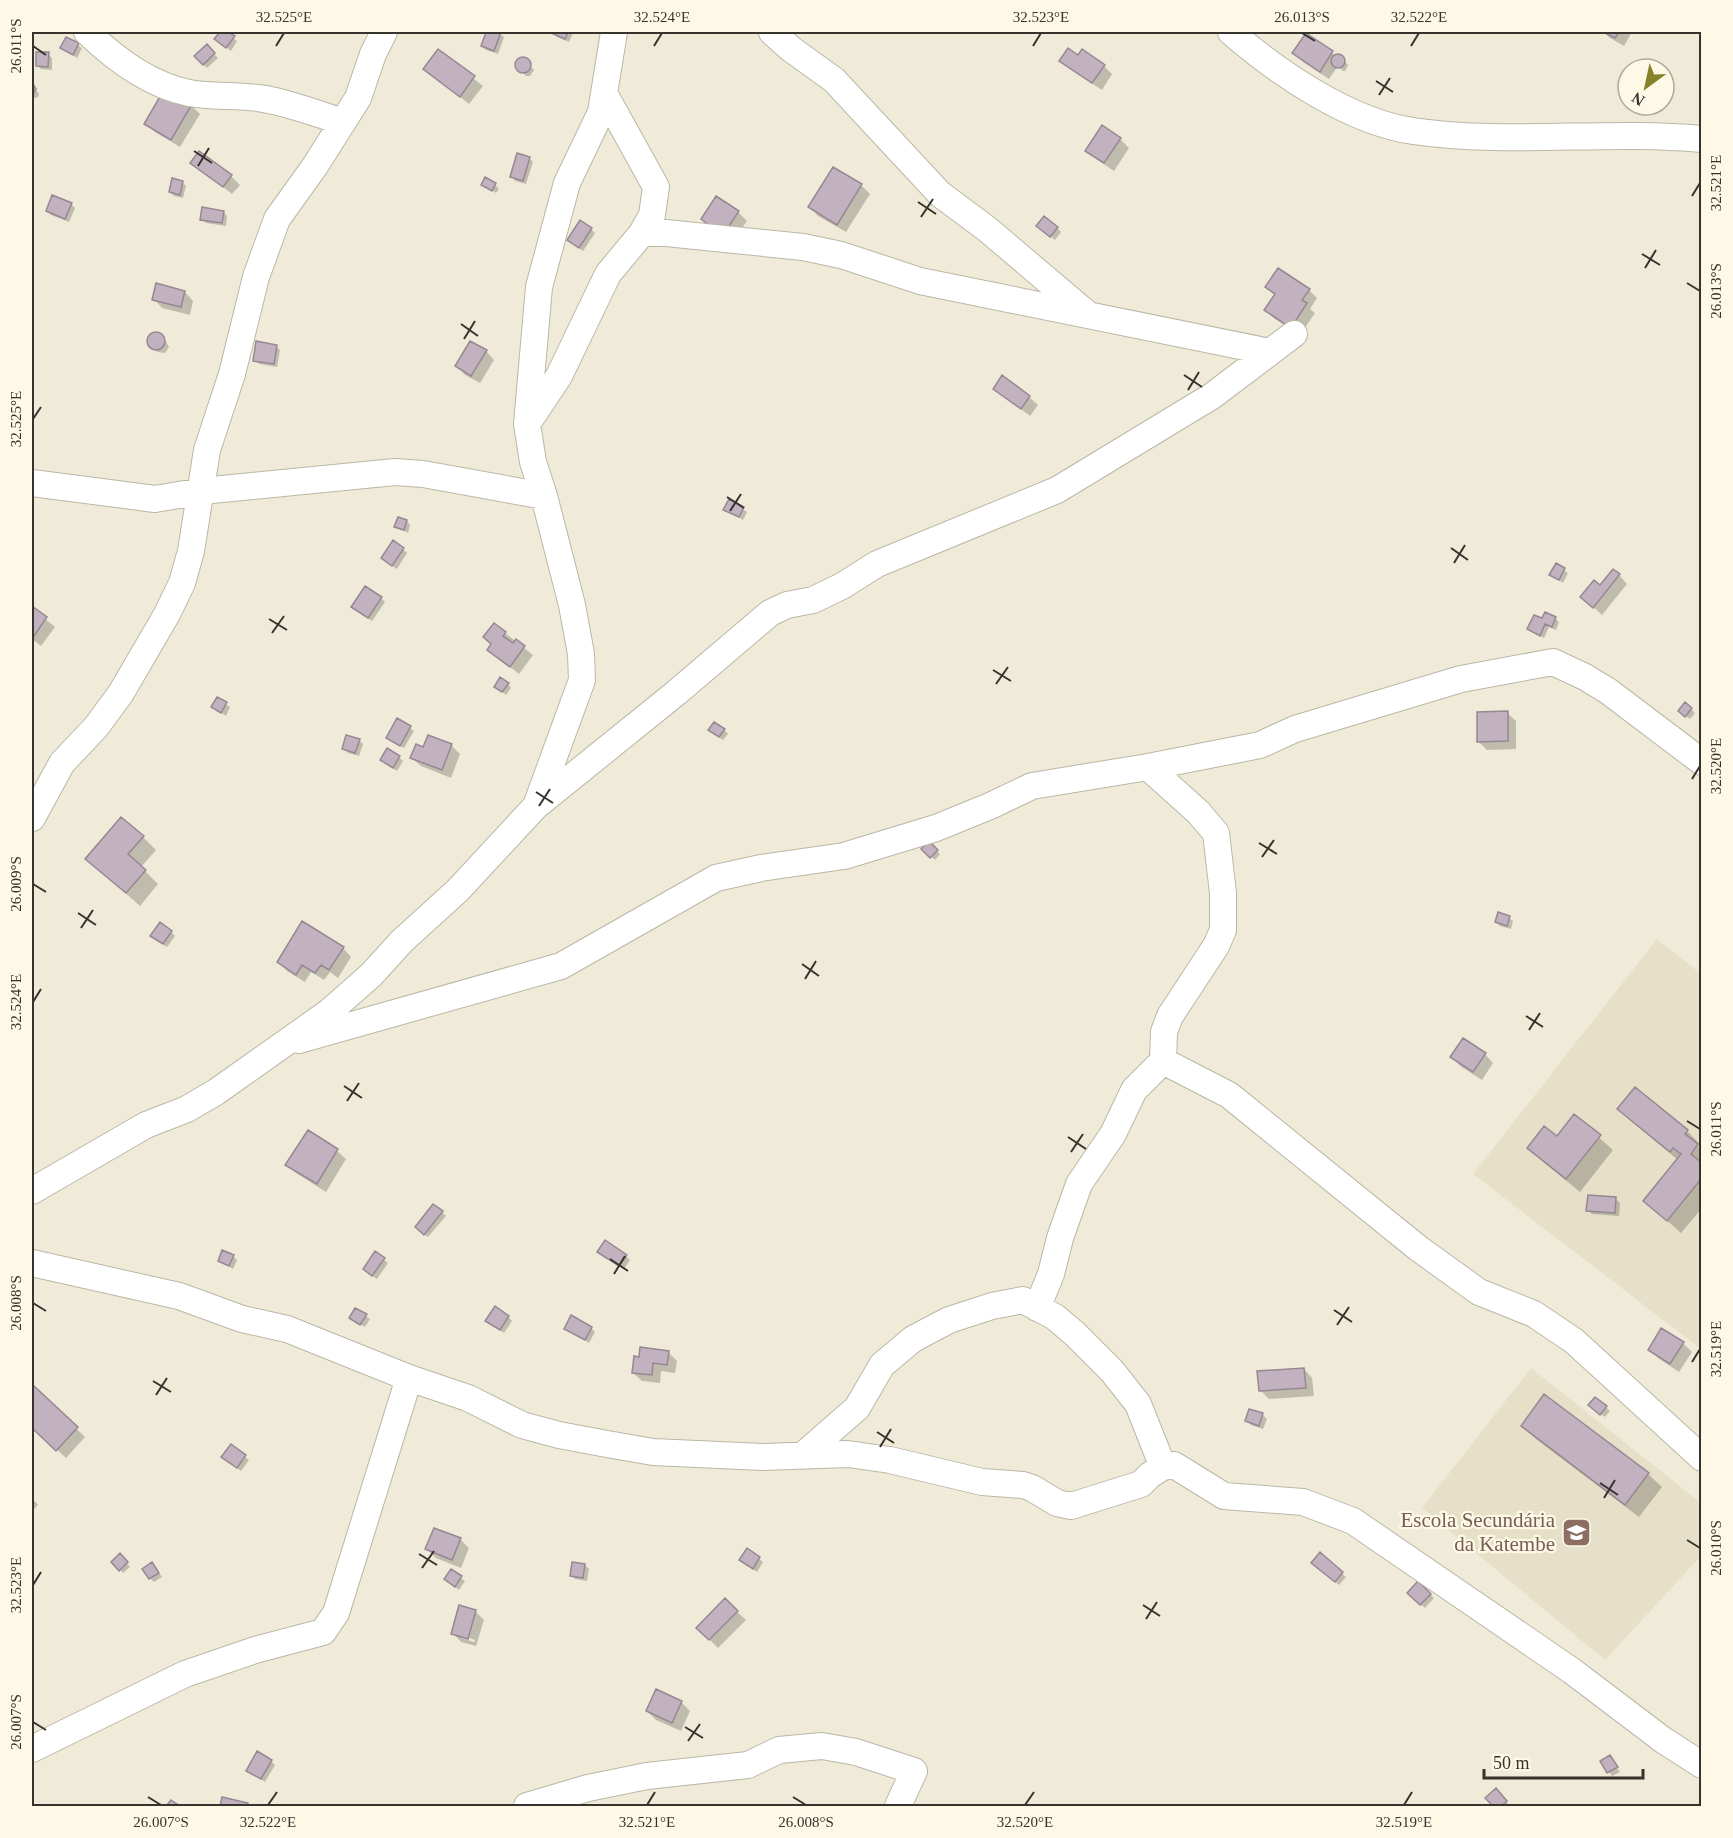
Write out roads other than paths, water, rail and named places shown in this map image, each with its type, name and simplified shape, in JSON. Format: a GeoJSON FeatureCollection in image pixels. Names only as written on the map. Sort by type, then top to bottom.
{"type":"FeatureCollection","features":[{"type":"Feature","properties":{"kind":"street"},"geometry":{"type":"LineString","coordinates":[[87,32],[125,64],[161,85],[189,93],[255,97],[282,102],[343,122]]}},
{"type":"Feature","properties":{"kind":"street"},"geometry":{"type":"LineString","coordinates":[[32,818],[62,763],[96,727],[121,693],[182,583],[191,550],[207,450],[232,374],[256,277],[277,219],[358,98],[373,54],[384,32]]}},
{"type":"Feature","properties":{"kind":"street"},"geometry":{"type":"LineString","coordinates":[[536,806],[553,754],[582,680],[581,654],[572,605],[533,462],[527,424],[539,287],[567,183],[601,112],[614,32]]}},
{"type":"Feature","properties":{"kind":"street"},"geometry":{"type":"LineString","coordinates":[[772,32],[791,49],[834,80],[940,194],[987,229],[1089,315]]}},
{"type":"Feature","properties":{"kind":"street"},"geometry":{"type":"LineString","coordinates":[[1231,32],[1287,76],[1333,103],[1378,122],[1412,131],[1470,136],[1658,135],[1701,139]]}},
{"type":"Feature","properties":{"kind":"street"},"geometry":{"type":"LineString","coordinates":[[527,424],[559,376],[608,274],[642,233],[652,214],[656,187],[604,93]]}},
{"type":"Feature","properties":{"kind":"street"},"geometry":{"type":"LineString","coordinates":[[642,233],[666,233],[803,247],[841,255],[920,281],[1270,352]]}},
{"type":"Feature","properties":{"kind":"street"},"geometry":{"type":"LineString","coordinates":[[32,1191],[146,1125],[187,1108],[216,1092],[328,1012],[458,890],[536,806],[676,693],[770,613],[787,605],[813,600],[842,586],[877,564],[1057,490],[1212,396],[1294,334]]}},
{"type":"Feature","properties":{"kind":"street"},"geometry":{"type":"LineString","coordinates":[[32,483],[155,499],[202,490],[395,471],[544,496]]}},
{"type":"Feature","properties":{"kind":"street"},"geometry":{"type":"LineString","coordinates":[[279,1045],[561,966],[716,878],[761,868],[844,856],[936,828],[1032,786],[1148,767],[1260,745],[1305,726],[1461,679],[1553,662],[1585,677],[1608,692],[1701,762]]}},
{"type":"Feature","properties":{"kind":"street"},"geometry":{"type":"LineString","coordinates":[[1037,1308],[1052,1274],[1060,1238],[1079,1184],[1113,1134],[1134,1090],[1163,1061],[1164,1032],[1170,1016],[1223,930],[1216,833],[1198,812],[1148,767]]}},
{"type":"Feature","properties":{"kind":"street"},"geometry":{"type":"LineString","coordinates":[[1163,1061],[1229,1095],[1418,1248],[1479,1292],[1534,1314],[1574,1341],[1701,1458]]}},
{"type":"Feature","properties":{"kind":"street"},"geometry":{"type":"LineString","coordinates":[[32,1263],[179,1296],[242,1319],[287,1329],[409,1378],[468,1398],[522,1425],[559,1435],[653,1452],[763,1457],[848,1454],[890,1460],[982,1482],[1023,1485],[1057,1503],[1071,1506],[1141,1484],[1163,1467],[1174,1465],[1224,1496],[1303,1502],[1353,1521],[1572,1671],[1663,1740],[1701,1764]]}},
{"type":"Feature","properties":{"kind":"street"},"geometry":{"type":"LineString","coordinates":[[802,1456],[857,1408],[882,1365],[913,1339],[949,1320],[992,1306],[1023,1300],[1055,1317],[1112,1371],[1138,1404],[1163,1467]]}},
{"type":"Feature","properties":{"kind":"street"},"geometry":{"type":"LineString","coordinates":[[32,1749],[185,1674],[255,1650],[323,1632],[336,1613],[409,1378]]}},
{"type":"Feature","properties":{"kind":"street"},"geometry":{"type":"LineString","coordinates":[[527,1806],[588,1788],[647,1776],[748,1765],[779,1750],[822,1746],[856,1752],[914,1771],[898,1806]]}},
{"type":"Feature","properties":{"kind":"place","name":"Escola Secundária da Katembe"},"geometry":{"type":"Point","coordinates":[1576,1532]}}]}
